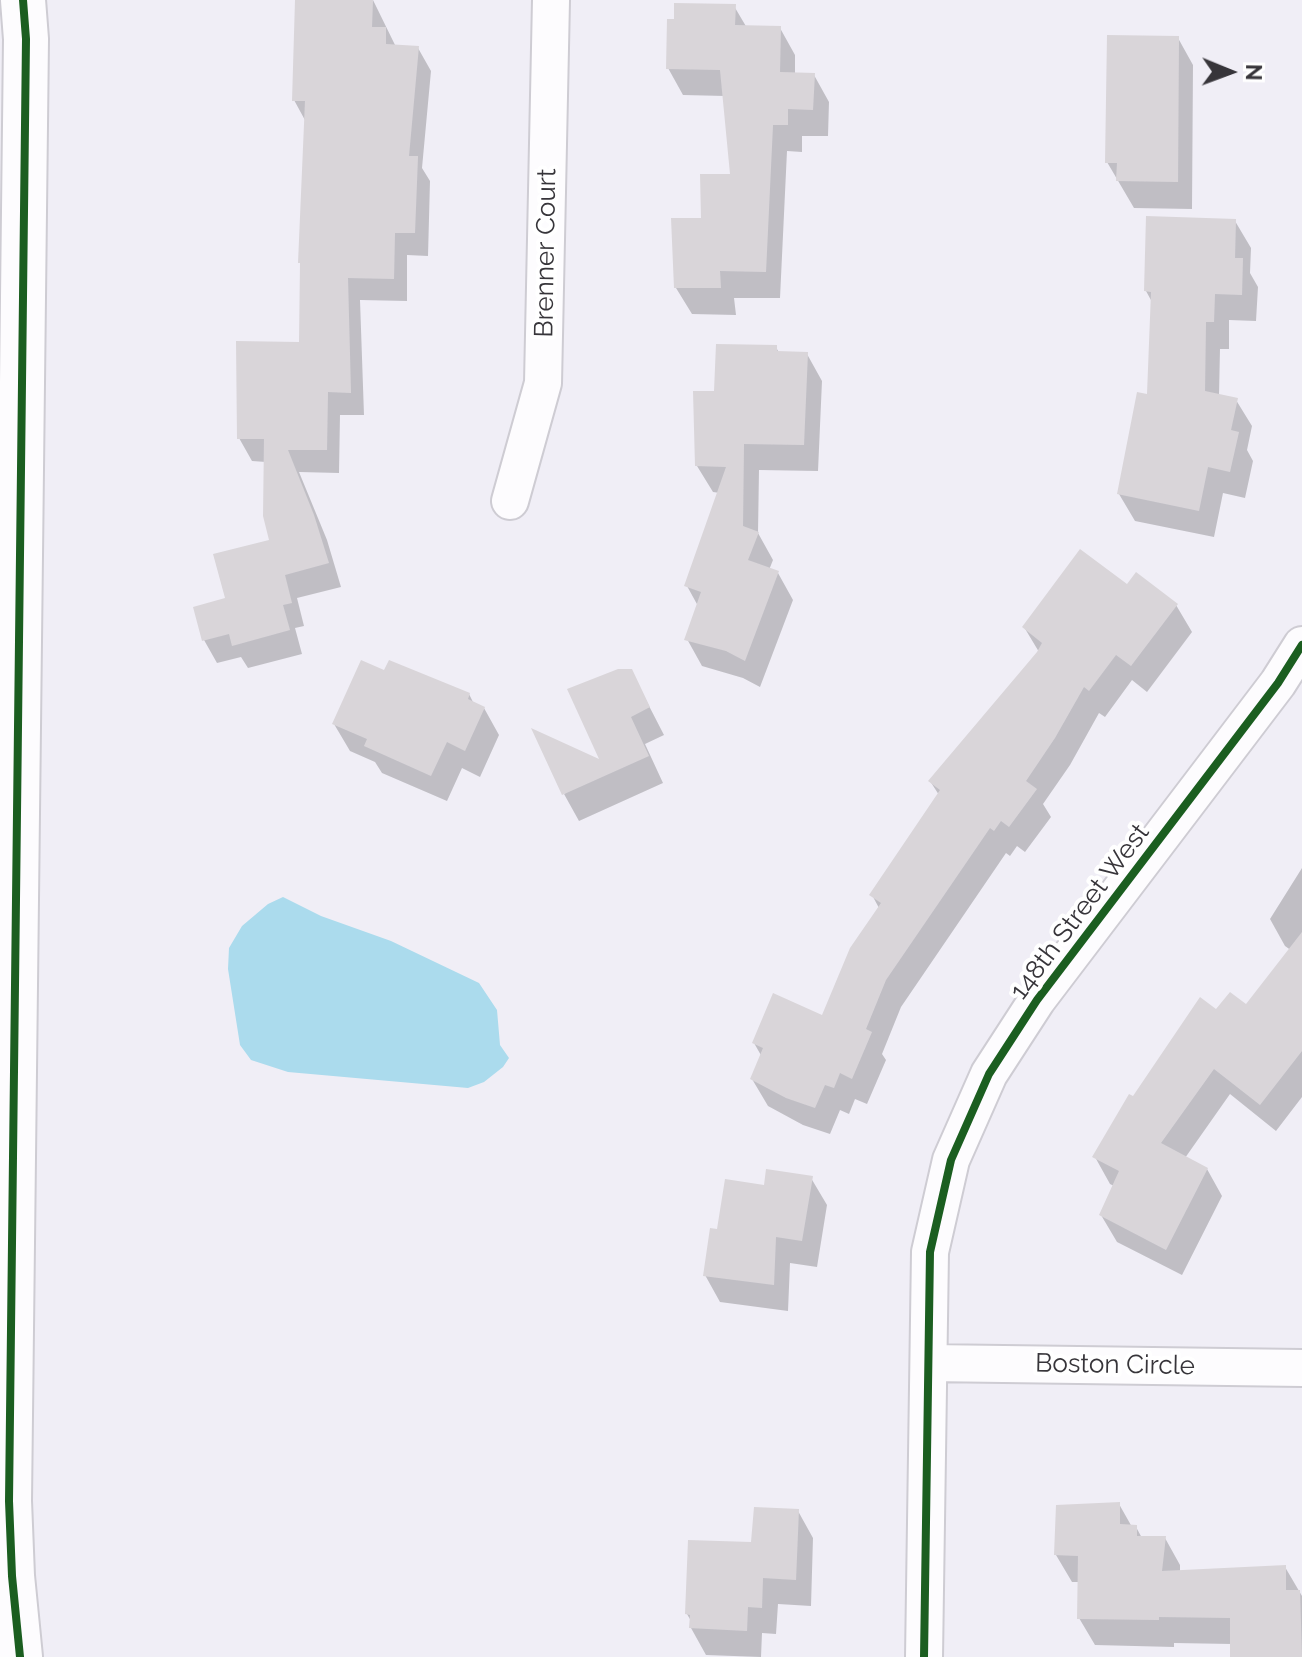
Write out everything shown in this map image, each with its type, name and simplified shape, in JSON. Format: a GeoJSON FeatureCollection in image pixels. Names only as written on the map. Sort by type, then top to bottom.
{"type":"FeatureCollection","features":[{"type":"Feature","properties":{"kind":"street"},"geometry":{"type":"LineString","coordinates":[[20,1657],[12,1576],[9,1486],[26,55],[23,0]]}},
{"type":"Feature","properties":{"kind":"street","name":"Brenner Court"},"geometry":{"type":"LineString","coordinates":[[510,501],[543,383],[551,0]]}},
{"type":"Feature","properties":{"kind":"street","name":"148th Street West"},"geometry":{"type":"LineString","coordinates":[[924,1657],[930,1252],[951,1160],[989,1074],[1037,1000],[1278,683],[1302,645]]}},
{"type":"Feature","properties":{"kind":"street","name":"Boston Circle"},"geometry":{"type":"LineString","coordinates":[[929,1363],[1302,1368]]}},
{"type":"Feature","properties":{"kind":"water"},"geometry":{"type":"Polygon","coordinates":[[[283,897],[321,916],[391,941],[479,983],[497,1010],[500,1045],[509,1058],[503,1067],[484,1082],[468,1088],[288,1072],[251,1060],[240,1045],[228,969],[229,948],[242,926],[268,904],[283,897]]]}},
{"type":"Feature","properties":{"kind":"building"},"geometry":{"type":"Polygon","coordinates":[[[295,0],[373,0],[372,27],[386,27],[386,44],[419,46],[409,156],[418,156],[415,233],[395,233],[394,279],[348,278],[351,393],[328,392],[327,450],[288,450],[329,563],[285,575],[292,603],[283,605],[290,630],[232,646],[229,634],[202,641],[193,607],[225,598],[213,554],[269,540],[263,516],[264,439],[237,439],[236,341],[299,342],[298,263],[305,101],[292,101],[295,0]]]}},
{"type":"Feature","properties":{"kind":"building"},"geometry":{"type":"Polygon","coordinates":[[[674,3],[736,4],[735,25],[781,26],[780,72],[815,73],[813,110],[788,109],[788,125],[773,125],[766,272],[720,271],[721,288],[674,288],[671,218],[701,218],[700,174],[730,174],[720,70],[666,69],[667,19],[674,19],[674,3]]]}},
{"type":"Feature","properties":{"kind":"building"},"geometry":{"type":"Polygon","coordinates":[[[1107,35],[1179,36],[1178,182],[1116,181],[1117,163],[1105,163],[1107,35]]]}},
{"type":"Feature","properties":{"kind":"building"},"geometry":{"type":"Polygon","coordinates":[[[1146,216],[1236,219],[1235,258],[1243,258],[1242,295],[1215,294],[1214,322],[1206,322],[1205,391],[1238,398],[1231,430],[1239,432],[1230,472],[1208,467],[1199,511],[1117,494],[1137,392],[1147,394],[1151,292],[1144,291],[1146,216]]]}},
{"type":"Feature","properties":{"kind":"building"},"geometry":{"type":"Polygon","coordinates":[[[716,344],[777,345],[777,351],[808,352],[804,445],[744,444],[743,526],[759,532],[748,560],[779,571],[745,661],[726,651],[684,640],[701,592],[684,586],[726,467],[695,466],[693,391],[714,391],[716,344]]]}},
{"type":"Feature","properties":{"kind":"building"},"geometry":{"type":"Polygon","coordinates":[[[1080,549],[1127,584],[1136,572],[1178,604],[1131,666],[1116,655],[1089,691],[1084,687],[1026,781],[1037,789],[1009,827],[1001,821],[994,831],[990,828],[886,980],[866,1029],[872,1032],[852,1079],[840,1073],[834,1088],[825,1085],[815,1108],[786,1098],[750,1079],[763,1048],[752,1043],[773,993],[822,1015],[850,948],[881,903],[869,895],[940,790],[928,781],[1037,652],[1042,643],[1022,627],[1080,549]]]}},
{"type":"Feature","properties":{"kind":"building"},"geometry":{"type":"Polygon","coordinates":[[[361,660],[384,670],[389,660],[470,693],[468,699],[485,707],[465,751],[447,742],[431,776],[364,746],[367,739],[332,724],[361,660]]]}},
{"type":"Feature","properties":{"kind":"building"},"geometry":{"type":"Polygon","coordinates":[[[618,669],[632,669],[650,707],[631,717],[649,756],[562,795],[531,728],[599,759],[567,689],[618,669]]]}},
{"type":"Feature","properties":{"kind":"building"},"geometry":{"type":"Polygon","coordinates":[[[1302,932],[1302,1051],[1260,1105],[1214,1069],[1161,1143],[1208,1168],[1166,1250],[1099,1215],[1119,1171],[1092,1157],[1129,1094],[1133,1096],[1200,997],[1216,1009],[1230,992],[1246,1004],[1302,932]]]}},
{"type":"Feature","properties":{"kind":"building"},"geometry":{"type":"Polygon","coordinates":[[[766,1169],[813,1176],[802,1241],[776,1237],[774,1285],[703,1276],[710,1228],[717,1229],[725,1179],[764,1185],[766,1169]]]}},
{"type":"Feature","properties":{"kind":"building"},"geometry":{"type":"Polygon","coordinates":[[[1120,1502],[1120,1524],[1137,1525],[1137,1536],[1166,1536],[1162,1571],[1286,1565],[1286,1590],[1300,1590],[1302,1657],[1230,1657],[1230,1618],[1077,1619],[1078,1556],[1054,1555],[1056,1505],[1120,1502]]]}},
{"type":"Feature","properties":{"kind":"building"},"geometry":{"type":"Polygon","coordinates":[[[754,1507],[799,1509],[796,1580],[763,1578],[762,1608],[748,1607],[747,1631],[689,1628],[690,1615],[685,1614],[688,1540],[751,1542],[754,1507]]]}},
{"type":"Feature","properties":{"kind":"cycle path"},"geometry":{"type":"LineString","coordinates":[[20,1657],[9,1501],[26,39],[23,0]]}},
{"type":"Feature","properties":{"kind":"cycle path"},"geometry":{"type":"LineString","coordinates":[[924,1657],[930,1252],[951,1160],[989,1074],[1037,1000],[1278,683],[1302,645]]}}]}
